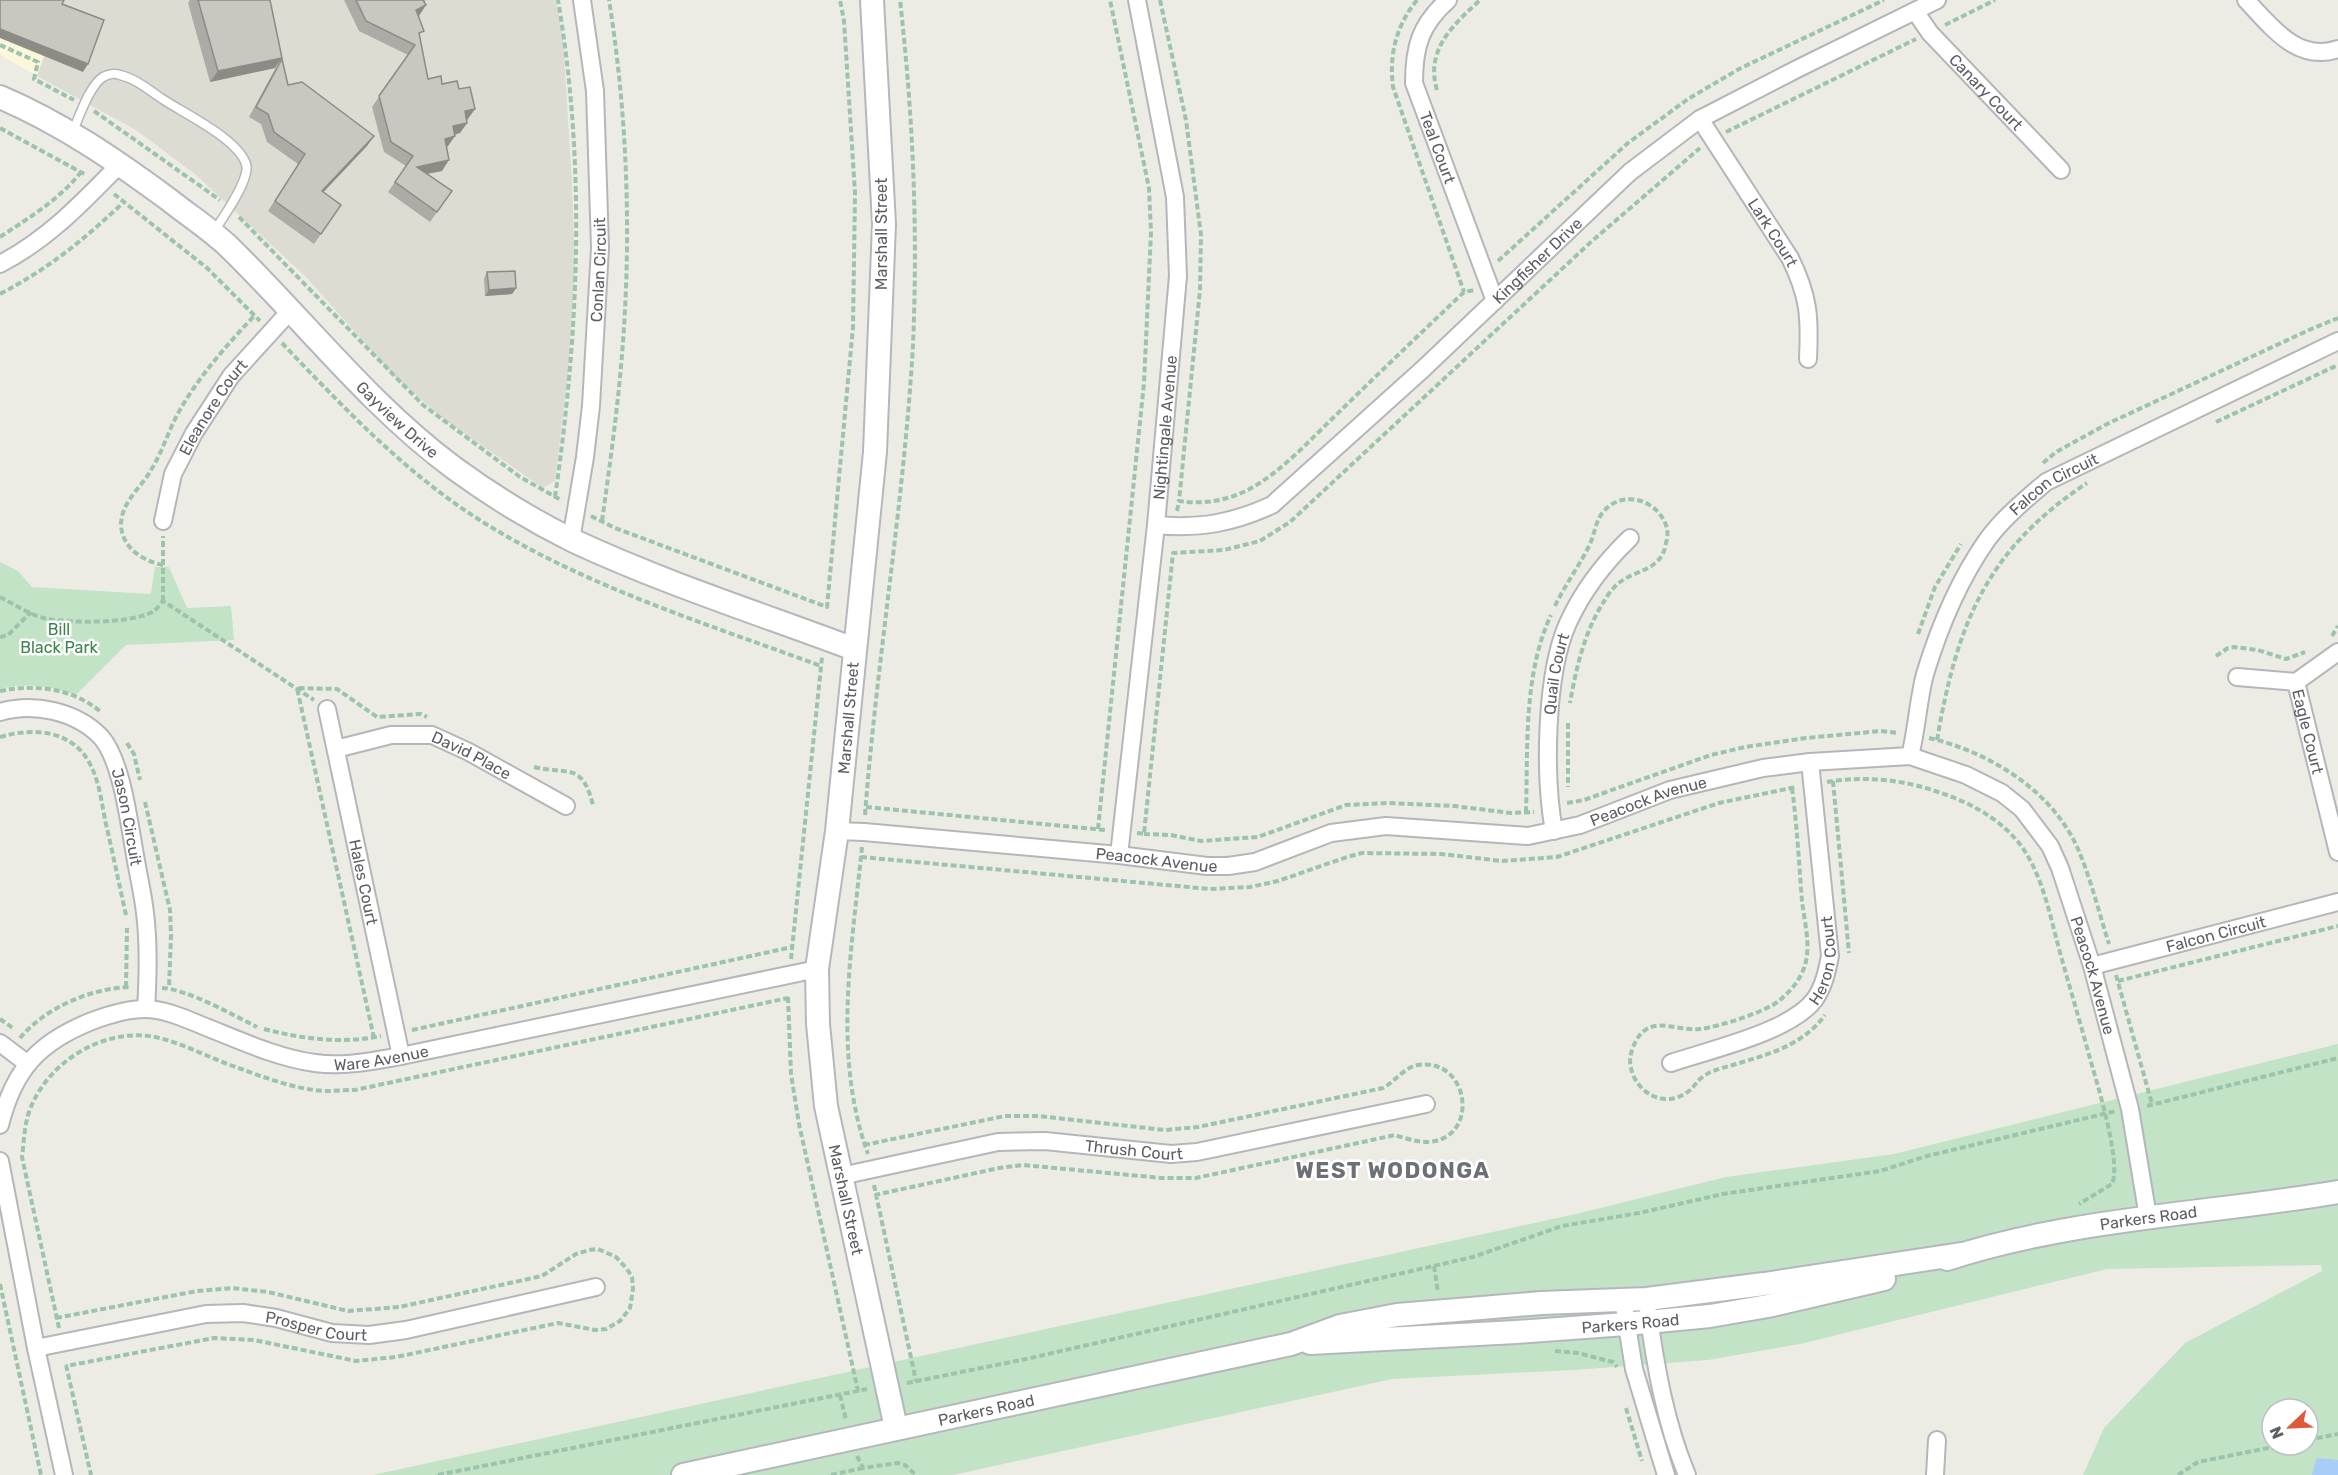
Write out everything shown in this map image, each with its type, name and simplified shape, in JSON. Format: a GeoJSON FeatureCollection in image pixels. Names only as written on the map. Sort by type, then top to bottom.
{"type":"FeatureCollection","features":[{"type":"Feature","properties":{"kind":"street","name":"Conlan Circuit"},"geometry":{"type":"LineString","coordinates":[[571,540],[585,457],[594,373],[600,248],[596,91],[582,0]]}},
{"type":"Feature","properties":{"kind":"street","name":"Marshall Street"},"geometry":{"type":"LineString","coordinates":[[872,0],[884,224],[875,452],[837,831],[817,969],[818,1024],[826,1106],[896,1428]]}},
{"type":"Feature","properties":{"kind":"street","name":"Nightingale Avenue"},"geometry":{"type":"LineString","coordinates":[[1119,855],[1156,525],[1177,286],[1178,233],[1175,197],[1137,0]]}},
{"type":"Feature","properties":{"kind":"street","name":"Teal Court"},"geometry":{"type":"LineString","coordinates":[[1448,0],[1430,19],[1420,35],[1414,56],[1414,83],[1496,301]]}},
{"type":"Feature","properties":{"kind":"street","name":"Kingfisher Drive"},"geometry":{"type":"LineString","coordinates":[[1156,525],[1215,526],[1244,518],[1272,505],[1496,301],[1630,172],[1700,119],[1937,0]]}},
{"type":"Feature","properties":{"kind":"street"},"geometry":{"type":"LineString","coordinates":[[2246,0],[2293,46],[2318,52],[2338,49]]}},
{"type":"Feature","properties":{"kind":"street","name":"Canary Court"},"geometry":{"type":"LineString","coordinates":[[1915,12],[1930,33],[2061,170]]}},
{"type":"Feature","properties":{"kind":"street","name":"Gayview Drive"},"geometry":{"type":"LineString","coordinates":[[0,97],[72,134],[120,164],[213,233],[291,310],[358,384],[413,435],[471,479],[571,540],[628,564],[854,649]]}},
{"type":"Feature","properties":{"kind":"street","name":"Lark Court"},"geometry":{"type":"LineString","coordinates":[[1700,119],[1790,258],[1802,281],[1810,319],[1808,359]]}},
{"type":"Feature","properties":{"kind":"street"},"geometry":{"type":"LineString","coordinates":[[0,264],[19,254],[63,222],[120,164]]}},
{"type":"Feature","properties":{"kind":"street","name":"Eleanore Court"},"geometry":{"type":"LineString","coordinates":[[164,521],[173,474],[194,432],[231,376],[291,310]]}},
{"type":"Feature","properties":{"kind":"street","name":"Falcon Circuit"},"geometry":{"type":"LineString","coordinates":[[1911,756],[1925,676],[1947,616],[1965,578],[1988,539],[2016,508],[2046,482],[2338,341]]}},
{"type":"Feature","properties":{"kind":"street","name":"Quail Court"},"geometry":{"type":"LineString","coordinates":[[1554,831],[1550,807],[1548,742],[1553,676],[1567,625],[1586,590],[1605,562],[1630,538]]}},
{"type":"Feature","properties":{"kind":"street","name":"Eagle Court"},"geometry":{"type":"LineString","coordinates":[[2237,677],[2296,682],[2338,652]]}},
{"type":"Feature","properties":{"kind":"street","name":"Eagle Court"},"geometry":{"type":"LineString","coordinates":[[2296,682],[2338,852]]}},
{"type":"Feature","properties":{"kind":"street","name":"Jason Circuit"},"geometry":{"type":"LineString","coordinates":[[0,712],[16,707],[46,709],[71,716],[87,725],[102,738],[111,755],[126,810],[146,914],[146,1009]]}},
{"type":"Feature","properties":{"kind":"street","name":"Hales Court"},"geometry":{"type":"LineString","coordinates":[[327,709],[401,1056]]}},
{"type":"Feature","properties":{"kind":"street","name":"David Place"},"geometry":{"type":"LineString","coordinates":[[336,749],[391,735],[432,735],[469,752],[566,806]]}},
{"type":"Feature","properties":{"kind":"street","name":"Peacock Avenue"},"geometry":{"type":"LineString","coordinates":[[837,831],[1119,855],[1207,866],[1228,866],[1255,862],[1331,833],[1386,826],[1528,836],[1580,825],[1670,790],[1763,768],[1810,762],[1911,756],[1966,775],[2002,793],[2022,809],[2050,846],[2060,868],[2092,966],[2130,1109],[2148,1217]]}},
{"type":"Feature","properties":{"kind":"street","name":"Heron Court"},"geometry":{"type":"LineString","coordinates":[[1671,1063],[1769,1031],[1792,1018],[1814,1001],[1826,978],[1830,956],[1810,762]]}},
{"type":"Feature","properties":{"kind":"street","name":"Falcon Circuit"},"geometry":{"type":"LineString","coordinates":[[2092,966],[2338,902]]}},
{"type":"Feature","properties":{"kind":"street","name":"Ware Avenue"},"geometry":{"type":"LineString","coordinates":[[0,1125],[5,1104],[15,1081],[47,1043],[66,1031],[106,1015],[146,1009],[181,1017],[286,1057],[343,1066],[401,1056],[817,969]]}},
{"type":"Feature","properties":{"kind":"street"},"geometry":{"type":"LineString","coordinates":[[0,1043],[28,1064]]}},
{"type":"Feature","properties":{"kind":"street","name":"Thrush Court"},"geometry":{"type":"LineString","coordinates":[[841,1176],[998,1142],[1022,1140],[1151,1153],[1197,1152],[1426,1104]]}},
{"type":"Feature","properties":{"kind":"street"},"geometry":{"type":"LineString","coordinates":[[0,1161],[36,1348],[64,1475]]}},
{"type":"Feature","properties":{"kind":"street","name":"Parkers Road"},"geometry":{"type":"LineString","coordinates":[[683,1475],[1291,1344],[1340,1326],[1397,1316],[1541,1303],[1647,1299],[1764,1284],[1961,1254],[2091,1225],[2292,1200],[2338,1192]]}},
{"type":"Feature","properties":{"kind":"street","name":"Parkers Road"},"geometry":{"type":"LineString","coordinates":[[1291,1344],[1650,1322],[1768,1306],[1898,1275],[1961,1254]]}},
{"type":"Feature","properties":{"kind":"street","name":"Prosper Court"},"geometry":{"type":"LineString","coordinates":[[36,1348],[206,1314],[243,1313],[276,1318],[332,1333],[369,1335],[406,1330],[596,1287]]}},
{"type":"Feature","properties":{"kind":"street"},"geometry":{"type":"LineString","coordinates":[[1647,1299],[1662,1400],[1672,1436],[1687,1475]]}},
{"type":"Feature","properties":{"kind":"street"},"geometry":{"type":"LineString","coordinates":[[1623,1300],[1634,1369],[1665,1475]]}},
{"type":"Feature","properties":{"kind":"street"},"geometry":{"type":"LineString","coordinates":[[1935,1475],[1936,1440]]}},
{"type":"Feature","properties":{"kind":"lane"},"geometry":{"type":"LineString","coordinates":[[72,134],[95,86],[103,76],[113,74],[134,80],[192,116],[235,147],[246,165],[246,175],[242,184],[213,233]]}},
{"type":"Feature","properties":{"kind":"path"},"geometry":{"type":"LineString","coordinates":[[555,497],[572,355],[576,264],[576,170],[565,43],[558,0]]}},
{"type":"Feature","properties":{"kind":"path"},"geometry":{"type":"LineString","coordinates":[[602,521],[619,385],[626,274],[624,146],[619,79],[609,0]]}},
{"type":"Feature","properties":{"kind":"path"},"geometry":{"type":"LineString","coordinates":[[576,508],[602,521],[827,608],[853,316],[855,193],[844,21],[840,0]]}},
{"type":"Feature","properties":{"kind":"path"},"geometry":{"type":"LineString","coordinates":[[900,0],[909,76],[915,176],[912,346],[847,998],[850,1071],[856,1109],[873,1169],[876,1195],[916,1381]]}},
{"type":"Feature","properties":{"kind":"path"},"geometry":{"type":"LineString","coordinates":[[1098,829],[1144,384],[1151,233],[1149,188],[1110,0]]}},
{"type":"Feature","properties":{"kind":"path"},"geometry":{"type":"LineString","coordinates":[[1439,95],[1434,67],[1438,47],[1452,26],[1480,0]]}},
{"type":"Feature","properties":{"kind":"path"},"geometry":{"type":"LineString","coordinates":[[1144,834],[1173,553],[1233,548],[1260,541],[1290,522],[1592,242],[1713,138],[1995,0]]}},
{"type":"Feature","properties":{"kind":"path"},"geometry":{"type":"LineString","coordinates":[[0,237],[46,207],[69,187],[81,172]]}},
{"type":"Feature","properties":{"kind":"path"},"geometry":{"type":"LineString","coordinates":[[0,294],[66,253],[124,202]]}},
{"type":"Feature","properties":{"kind":"path"},"geometry":{"type":"LineString","coordinates":[[1495,249],[1499,260]]}},
{"type":"Feature","properties":{"kind":"path"},"geometry":{"type":"LineString","coordinates":[[2206,426],[2338,365]]}},
{"type":"Feature","properties":{"kind":"path"},"geometry":{"type":"LineString","coordinates":[[1937,740],[1953,659],[1963,631],[1985,586],[2029,529],[2067,496],[2089,482]]}},
{"type":"Feature","properties":{"kind":"path"},"geometry":{"type":"LineString","coordinates":[[0,597],[45,619],[118,621],[154,611],[163,601],[164,521]]}},
{"type":"Feature","properties":{"kind":"path"},"geometry":{"type":"LineString","coordinates":[[163,601],[327,709]]}},
{"type":"Feature","properties":{"kind":"path"},"geometry":{"type":"LineString","coordinates":[[0,637],[8,635],[31,612]]}},
{"type":"Feature","properties":{"kind":"path"},"geometry":{"type":"LineString","coordinates":[[2325,642],[2338,626]]}},
{"type":"Feature","properties":{"kind":"path"},"geometry":{"type":"LineString","coordinates":[[2216,656],[2228,648],[2235,647],[2258,650],[2286,659],[2306,652]]}},
{"type":"Feature","properties":{"kind":"path"},"geometry":{"type":"LineString","coordinates":[[297,688],[337,689],[377,717],[421,714],[431,719]]}},
{"type":"Feature","properties":{"kind":"path"},"geometry":{"type":"LineString","coordinates":[[297,688],[374,1038]]}},
{"type":"Feature","properties":{"kind":"path"},"geometry":{"type":"LineString","coordinates":[[0,737],[22,731],[40,731],[64,737],[85,755],[92,767],[127,918],[126,987]]}},
{"type":"Feature","properties":{"kind":"path"},"geometry":{"type":"LineString","coordinates":[[866,807],[1172,835],[1201,841],[1258,837],[1346,805],[1389,803],[1454,806],[1511,813],[1532,812],[1584,800],[1711,755],[1745,747],[1806,738],[1881,731],[1915,734],[1983,755],[2023,781],[2054,811],[2077,848],[2114,960],[2152,1104]]}},
{"type":"Feature","properties":{"kind":"path"},"geometry":{"type":"LineString","coordinates":[[530,766],[574,772],[585,780],[593,805]]}},
{"type":"Feature","properties":{"kind":"path"},"geometry":{"type":"LineString","coordinates":[[861,857],[1210,890],[1232,889],[1278,881],[1347,856],[1362,853],[1441,854],[1502,861],[1557,857],[1719,803],[1833,781],[1880,779],[1928,788],[1958,798],[1994,820],[2021,845],[2036,874],[2048,908],[2105,1113],[2115,1170],[2112,1184],[2079,1204]]}},
{"type":"Feature","properties":{"kind":"path"},"geometry":{"type":"LineString","coordinates":[[1833,781],[1849,958]]}},
{"type":"Feature","properties":{"kind":"path"},"geometry":{"type":"LineString","coordinates":[[1791,788],[1807,954],[1797,983],[1777,1002],[1762,1011],[1700,1029],[1661,1025],[1644,1030],[1630,1054],[1629,1065],[1637,1083],[1645,1091],[1659,1100],[1674,1098],[1686,1094],[1706,1074],[1770,1054],[1799,1041],[1829,1011]]}},
{"type":"Feature","properties":{"kind":"path"},"geometry":{"type":"LineString","coordinates":[[2118,981],[2338,926]]}},
{"type":"Feature","properties":{"kind":"path"},"geometry":{"type":"LineString","coordinates":[[91,1475],[22,1157],[28,1114],[42,1085],[58,1067],[96,1043],[135,1036],[153,1037],[178,1043],[236,1068],[293,1085],[323,1091],[355,1090],[788,998]]}},
{"type":"Feature","properties":{"kind":"path"},"geometry":{"type":"LineString","coordinates":[[438,1475],[1037,1357],[1473,1257],[1562,1226],[1638,1213],[1723,1194],[1880,1171],[1927,1156],[2338,1058]]}},
{"type":"Feature","properties":{"kind":"path"},"geometry":{"type":"LineString","coordinates":[[1434,1266],[1441,1311]]}},
{"type":"Feature","properties":{"kind":"path"},"geometry":{"type":"LineString","coordinates":[[0,1284],[41,1475]]}},
{"type":"Feature","properties":{"kind":"path"},"geometry":{"type":"LineString","coordinates":[[1546,1350],[1578,1353],[1613,1362],[1621,1371]]}},
{"type":"Feature","properties":{"kind":"path"},"geometry":{"type":"LineString","coordinates":[[1625,1402],[1643,1465]]}},
{"type":"Feature","properties":{"kind":"path"},"geometry":{"type":"LineString","coordinates":[[2320,1438],[2338,1434]]}},
{"type":"Feature","properties":{"kind":"path"},"geometry":{"type":"LineString","coordinates":[[2178,1475],[2198,1462],[2260,1450]]}},
{"type":"Feature","properties":{"kind":"path"},"geometry":{"type":"LineString","coordinates":[[831,1475],[863,1468]]}},
{"type":"Feature","properties":{"kind":"shaded area"},"geometry":{"type":"Polygon","coordinates":[[[0,0],[64,0],[37,76],[0,55],[0,0]]]}},
{"type":"Feature","properties":{"kind":"shaded area"},"geometry":{"type":"Polygon","coordinates":[[[64,0],[556,0],[563,40],[575,271],[568,374],[555,481],[543,488],[445,420],[395,377],[306,277],[196,175],[136,130],[37,76],[64,0]]]}},
{"type":"Feature","properties":{"kind":"green space","name":"Bill Black Park"},"geometry":{"type":"Polygon","coordinates":[[[0,562],[18,571],[32,587],[151,594],[155,567],[169,567],[187,608],[231,606],[234,640],[126,645],[76,695],[38,686],[0,689],[0,562]]]}},
{"type":"Feature","properties":{"kind":"green space"},"geometry":{"type":"Polygon","coordinates":[[[2338,1044],[2338,1475],[2083,1475],[2104,1428],[2185,1343],[2322,1271],[2321,1265],[2107,1269],[1800,1344],[1708,1360],[1574,1370],[1392,1379],[953,1475],[373,1475],[1576,1214],[1726,1177],[1894,1154],[2338,1044]]]}},
{"type":"Feature","properties":{"kind":"water"},"geometry":{"type":"Polygon","coordinates":[[[2316,1459],[2338,1460],[2338,1475],[2312,1475],[2316,1459]]]}},
{"type":"Feature","properties":{"kind":"building"},"geometry":{"type":"Polygon","coordinates":[[[0,0],[64,0],[62,4],[104,20],[88,64],[0,29],[0,0]]]}},
{"type":"Feature","properties":{"kind":"building"},"geometry":{"type":"Polygon","coordinates":[[[198,0],[270,0],[282,58],[218,71],[198,0]]]}},
{"type":"Feature","properties":{"kind":"building"},"geometry":{"type":"Polygon","coordinates":[[[356,0],[423,0],[426,5],[416,10],[424,31],[419,33],[428,79],[441,76],[442,84],[457,81],[459,89],[470,87],[475,109],[465,111],[467,123],[453,126],[455,136],[445,139],[449,160],[417,167],[452,191],[437,212],[395,182],[413,156],[391,142],[379,96],[415,45],[366,21],[356,0]]]}},
{"type":"Feature","properties":{"kind":"building"},"geometry":{"type":"Polygon","coordinates":[[[282,59],[288,85],[302,82],[374,136],[322,191],[341,205],[321,234],[275,201],[305,154],[274,132],[268,114],[256,107],[282,59]]]}},
{"type":"Feature","properties":{"kind":"building"},"geometry":{"type":"Polygon","coordinates":[[[515,271],[516,288],[489,290],[487,272],[515,271]]]}},
{"type":"Feature","properties":{"kind":"district","name":"WEST WODONGA"},"geometry":{"type":"Point","coordinates":[1393,1170]}}]}
